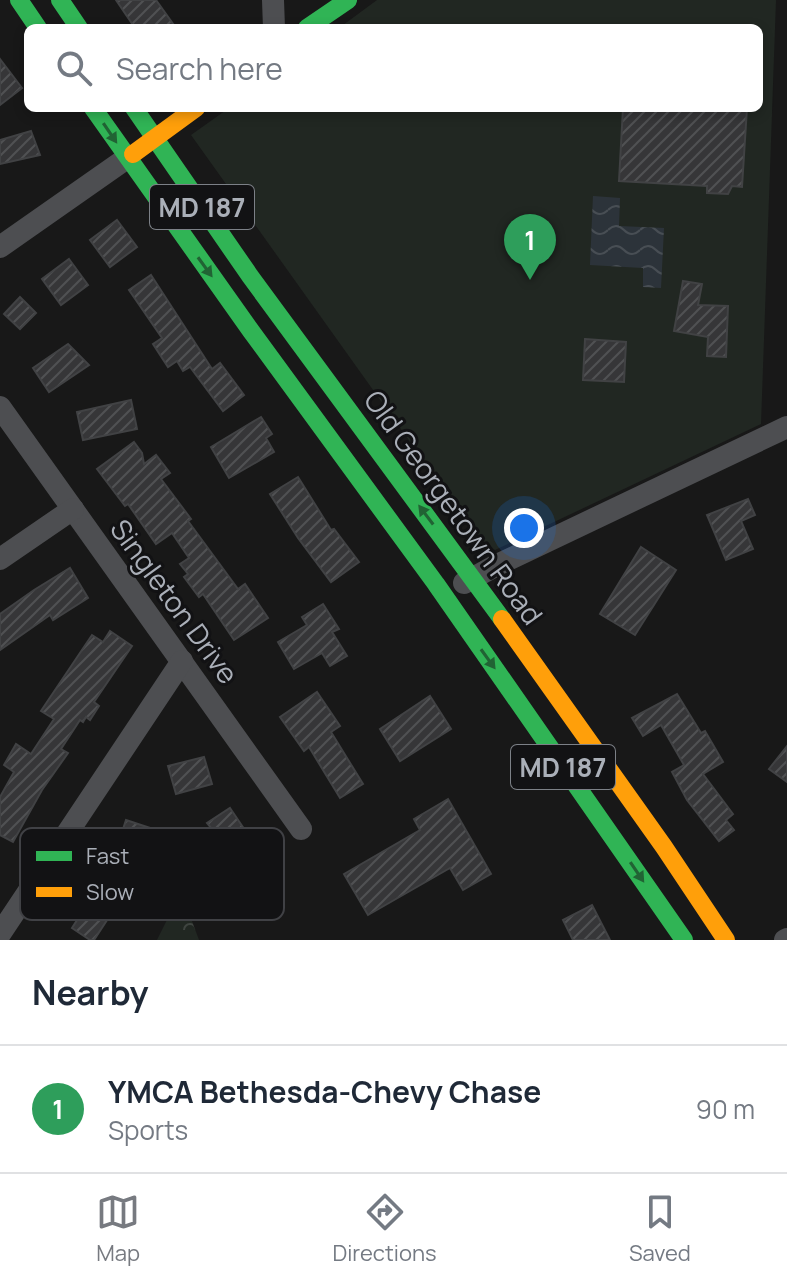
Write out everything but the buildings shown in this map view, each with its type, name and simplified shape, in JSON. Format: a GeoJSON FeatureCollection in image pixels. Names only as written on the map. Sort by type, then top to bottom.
{"type":"FeatureCollection","features":[{"type":"Feature","properties":{"kind":"main road"},"geometry":{"type":"LineString","coordinates":[[19,0],[35,24]]}},
{"type":"Feature","properties":{"kind":"main road"},"geometry":{"type":"LineString","coordinates":[[60,0],[76,24]]}},
{"type":"Feature","properties":{"kind":"main road"},"geometry":{"type":"LineString","coordinates":[[313,24],[348,0]]}},
{"type":"Feature","properties":{"kind":"main road","name":"MD 187"},"geometry":{"type":"LineString","coordinates":[[96,112],[338,452],[444,594],[684,940]]}},
{"type":"Feature","properties":{"kind":"main road","name":"Old Georgetown Road"},"geometry":{"type":"LineString","coordinates":[[137,112],[250,276],[473,577],[726,940]]}},
{"type":"Feature","properties":{"kind":"main road"},"geometry":{"type":"LineString","coordinates":[[127,158],[190,112]]}},
{"type":"Feature","properties":{"kind":"street"},"geometry":{"type":"LineString","coordinates":[[273,0],[274,24]]}},
{"type":"Feature","properties":{"kind":"street"},"geometry":{"type":"LineString","coordinates":[[0,247],[127,158]]}},
{"type":"Feature","properties":{"kind":"street","name":"Singleton Drive"},"geometry":{"type":"LineString","coordinates":[[0,407],[301,829]]}},
{"type":"Feature","properties":{"kind":"street"},"geometry":{"type":"LineString","coordinates":[[444,594],[473,577],[787,427]]}},
{"type":"Feature","properties":{"kind":"street"},"geometry":{"type":"LineString","coordinates":[[0,559],[73,509]]}},
{"type":"Feature","properties":{"kind":"street"},"geometry":{"type":"LineString","coordinates":[[71,828],[182,661]]}},
{"type":"Feature","properties":{"kind":"street"},"geometry":{"type":"LineString","coordinates":[[0,934],[20,904]]}},
{"type":"Feature","properties":{"kind":"green space"},"geometry":{"type":"Polygon","coordinates":[[[377,0],[776,0],[761,424],[495,550],[478,537],[191,135],[223,112],[763,112],[763,24],[344,24],[377,0]]]}},
{"type":"Feature","properties":{"kind":"green space"},"geometry":{"type":"Polygon","coordinates":[[[167,920],[192,920],[199,940],[157,940],[167,920]]]}},
{"type":"Feature","properties":{"kind":"water"},"geometry":{"type":"Polygon","coordinates":[[[593,196],[620,198],[619,226],[664,228],[661,288],[643,287],[643,268],[590,265],[593,196]]]}},
{"type":"Feature","properties":{"kind":"traffic: fast"},"geometry":{"type":"LineString","coordinates":[[19,0],[35,24]]}},
{"type":"Feature","properties":{"kind":"traffic: fast"},"geometry":{"type":"LineString","coordinates":[[60,0],[76,24]]}},
{"type":"Feature","properties":{"kind":"traffic: fast"},"geometry":{"type":"LineString","coordinates":[[313,24],[348,0]]}},
{"type":"Feature","properties":{"kind":"traffic: fast"},"geometry":{"type":"LineString","coordinates":[[96,112],[436,584],[684,940]]}},
{"type":"Feature","properties":{"kind":"traffic: fast"},"geometry":{"type":"LineString","coordinates":[[137,112],[250,276],[502,619]]}},
{"type":"Feature","properties":{"kind":"traffic: slow"},"geometry":{"type":"LineString","coordinates":[[133,154],[191,112]]}},
{"type":"Feature","properties":{"kind":"traffic: slow"},"geometry":{"type":"LineString","coordinates":[[502,619],[726,940]]}},
{"type":"Feature","properties":{"kind":"place","name":"YMCA Bethesda-Chevy Chase"},"geometry":{"type":"Point","coordinates":[530,280]}}]}
